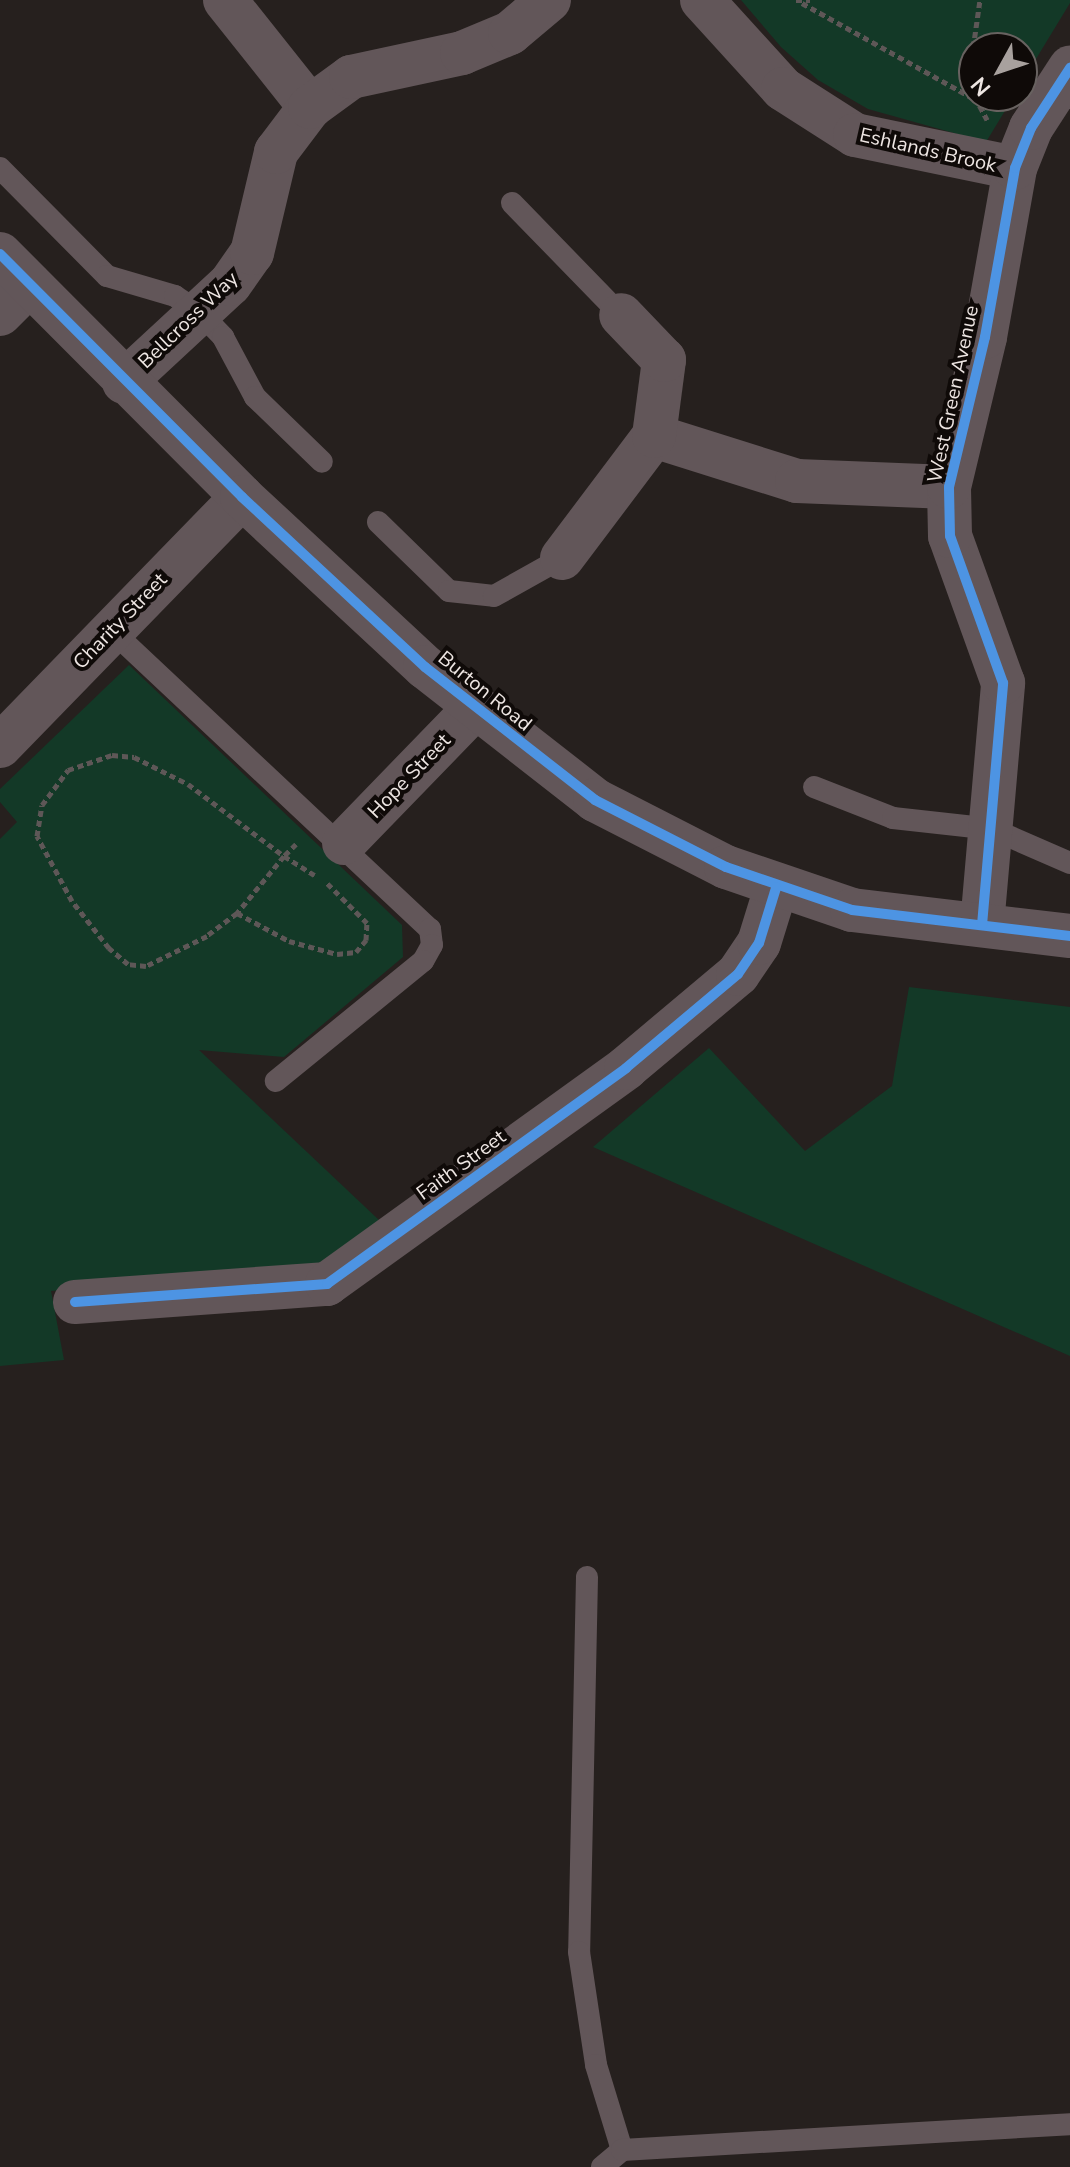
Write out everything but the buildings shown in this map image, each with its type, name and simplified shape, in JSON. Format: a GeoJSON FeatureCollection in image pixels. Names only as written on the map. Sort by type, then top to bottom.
{"type":"FeatureCollection","features":[{"type":"Feature","properties":{"kind":"street"},"geometry":{"type":"LineString","coordinates":[[225,0],[310,107]]}},
{"type":"Feature","properties":{"kind":"street","name":"Bellcross Way"},"geometry":{"type":"LineString","coordinates":[[124,382],[230,284],[252,253],[276,152],[310,107],[351,77],[462,53],[510,33],[549,0]]}},
{"type":"Feature","properties":{"kind":"street","name":"Eshlands Brook"},"geometry":{"type":"LineString","coordinates":[[702,0],[783,89],[855,135],[1015,168]]}},
{"type":"Feature","properties":{"kind":"street","name":"West Green Avenue"},"geometry":{"type":"LineString","coordinates":[[982,925],[1003,683],[950,536],[949,487],[985,337],[1015,168],[1031,128],[1070,68]]}},
{"type":"Feature","properties":{"kind":"street","name":"Burton Road"},"geometry":{"type":"LineString","coordinates":[[10,284],[124,382],[242,497],[475,708],[595,800],[645,829],[776,888],[852,910],[1070,936]]}},
{"type":"Feature","properties":{"kind":"street"},"geometry":{"type":"LineString","coordinates":[[562,558],[654,436],[664,360],[621,315]]}},
{"type":"Feature","properties":{"kind":"street"},"geometry":{"type":"LineString","coordinates":[[654,436],[797,481],[949,487]]}},
{"type":"Feature","properties":{"kind":"street","name":"Charity Street"},"geometry":{"type":"LineString","coordinates":[[0,746],[110,629],[242,497]]}},
{"type":"Feature","properties":{"kind":"street","name":"Hope Street"},"geometry":{"type":"LineString","coordinates":[[330,833],[475,708]]}},
{"type":"Feature","properties":{"kind":"street","name":"Faith Street"},"geometry":{"type":"LineString","coordinates":[[75,1302],[327,1284],[626,1068],[738,974],[759,943],[776,888]]}},
{"type":"Feature","properties":{"kind":"lane"},"geometry":{"type":"LineString","coordinates":[[0,168],[107,276],[175,296],[199,312],[223,337],[255,397],[322,462]]}},
{"type":"Feature","properties":{"kind":"lane"},"geometry":{"type":"LineString","coordinates":[[512,203],[621,315]]}},
{"type":"Feature","properties":{"kind":"lane"},"geometry":{"type":"LineString","coordinates":[[378,522],[449,591],[494,596],[562,558]]}},
{"type":"Feature","properties":{"kind":"lane"},"geometry":{"type":"LineString","coordinates":[[110,629],[430,929],[432,945],[423,961],[276,1081]]}},
{"type":"Feature","properties":{"kind":"lane"},"geometry":{"type":"LineString","coordinates":[[814,787],[893,818],[992,829],[1070,863]]}},
{"type":"Feature","properties":{"kind":"lane"},"geometry":{"type":"LineString","coordinates":[[587,1577],[579,1952],[596,2065],[622,2150]]}},
{"type":"Feature","properties":{"kind":"lane"},"geometry":{"type":"LineString","coordinates":[[602,2167],[622,2150],[1070,2124]]}},
{"type":"Feature","properties":{"kind":"path"},"geometry":{"type":"LineString","coordinates":[[799,2],[810,0]]}},
{"type":"Feature","properties":{"kind":"path"},"geometry":{"type":"LineString","coordinates":[[975,32],[980,0]]}},
{"type":"Feature","properties":{"kind":"path"},"geometry":{"type":"LineString","coordinates":[[799,2],[958,88]]}},
{"type":"Feature","properties":{"kind":"path"},"geometry":{"type":"LineString","coordinates":[[237,913],[289,941],[337,954],[356,952],[366,940],[367,923],[332,886],[284,856],[188,784],[134,757],[112,755],[78,765],[42,805],[37,836],[44,855],[109,948],[128,964],[146,966],[173,954],[237,913],[284,856],[330,833]]}},
{"type":"Feature","properties":{"kind":"green space"},"geometry":{"type":"Polygon","coordinates":[[[741,0],[1070,0],[1038,56],[1038,32],[958,32],[958,112],[1004,112],[986,142],[868,109],[818,80],[781,47],[741,0]]]}},
{"type":"Feature","properties":{"kind":"green space"},"geometry":{"type":"Polygon","coordinates":[[[129,665],[402,925],[403,957],[284,1057],[199,1050],[380,1221],[318,1271],[51,1291],[64,1360],[0,1366],[0,839],[17,822],[0,802],[0,789],[129,665]]]}},
{"type":"Feature","properties":{"kind":"green space"},"geometry":{"type":"Polygon","coordinates":[[[909,987],[1070,1007],[1070,1356],[593,1147],[709,1048],[805,1151],[892,1086],[909,987]]]}},
{"type":"Feature","properties":{"kind":"cycle path"},"geometry":{"type":"LineString","coordinates":[[982,925],[1003,683],[950,536],[949,487],[985,337],[1015,168],[1031,128],[1070,68]]}},
{"type":"Feature","properties":{"kind":"cycle path"},"geometry":{"type":"LineString","coordinates":[[0,254],[242,497],[425,667],[595,800],[726,867],[852,910],[1070,936]]}},
{"type":"Feature","properties":{"kind":"cycle path"},"geometry":{"type":"LineString","coordinates":[[75,1302],[327,1284],[626,1068],[738,974],[759,943],[776,888]]}}]}
